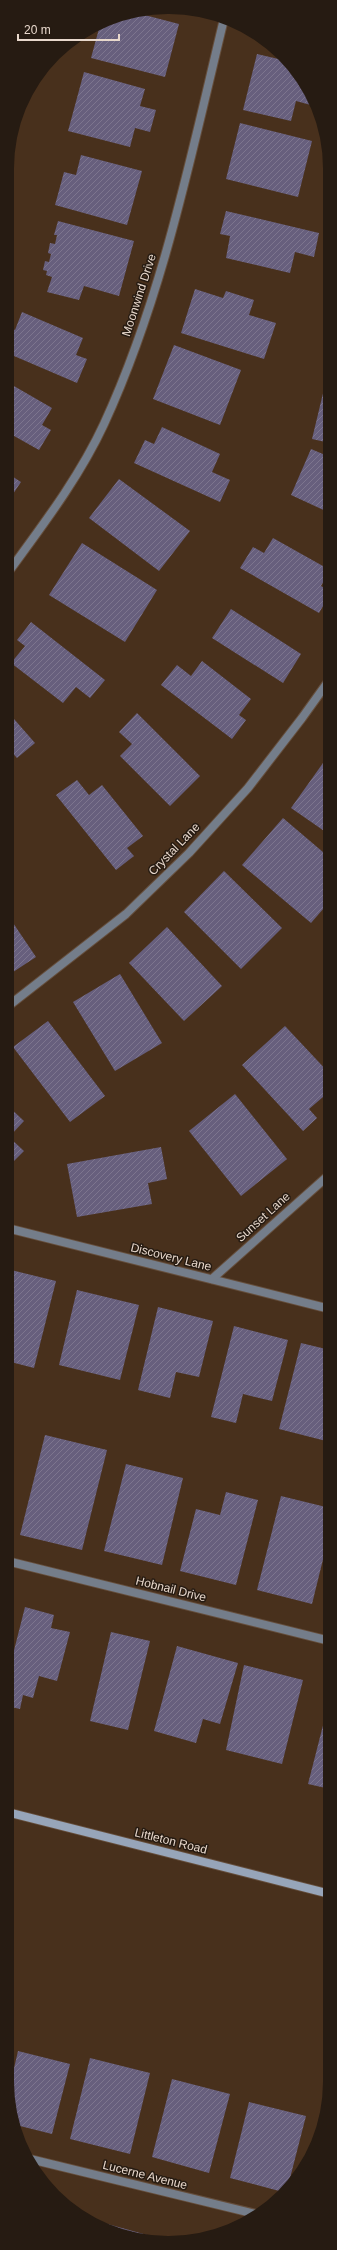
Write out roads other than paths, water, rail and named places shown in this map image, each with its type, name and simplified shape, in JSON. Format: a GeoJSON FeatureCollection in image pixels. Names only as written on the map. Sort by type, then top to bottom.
{"type":"FeatureCollection","features":[{"type":"Feature","properties":{"kind":"street","name":"Moonwind Drive"},"geometry":{"type":"LineString","coordinates":[[14,564],[52,511],[104,424],[149,311],[182,193],[223,24]]}},
{"type":"Feature","properties":{"kind":"street","name":"Crystal Lane"},"geometry":{"type":"LineString","coordinates":[[14,1002],[126,914],[189,853],[248,788],[323,689]]}},
{"type":"Feature","properties":{"kind":"street","name":"Sunset Lane"},"geometry":{"type":"LineString","coordinates":[[212,1279],[323,1180]]}},
{"type":"Feature","properties":{"kind":"street","name":"Discovery Lane"},"geometry":{"type":"LineString","coordinates":[[14,1230],[323,1307]]}},
{"type":"Feature","properties":{"kind":"street","name":"Hobnail Drive"},"geometry":{"type":"LineString","coordinates":[[14,1563],[323,1639]]}},
{"type":"Feature","properties":{"kind":"street","name":"Littleton Road"},"geometry":{"type":"LineString","coordinates":[[14,1814],[323,1892]]}},
{"type":"Feature","properties":{"kind":"street","name":"Lucerne Avenue"},"geometry":{"type":"LineString","coordinates":[[35,2159],[250,2213]]}}]}
